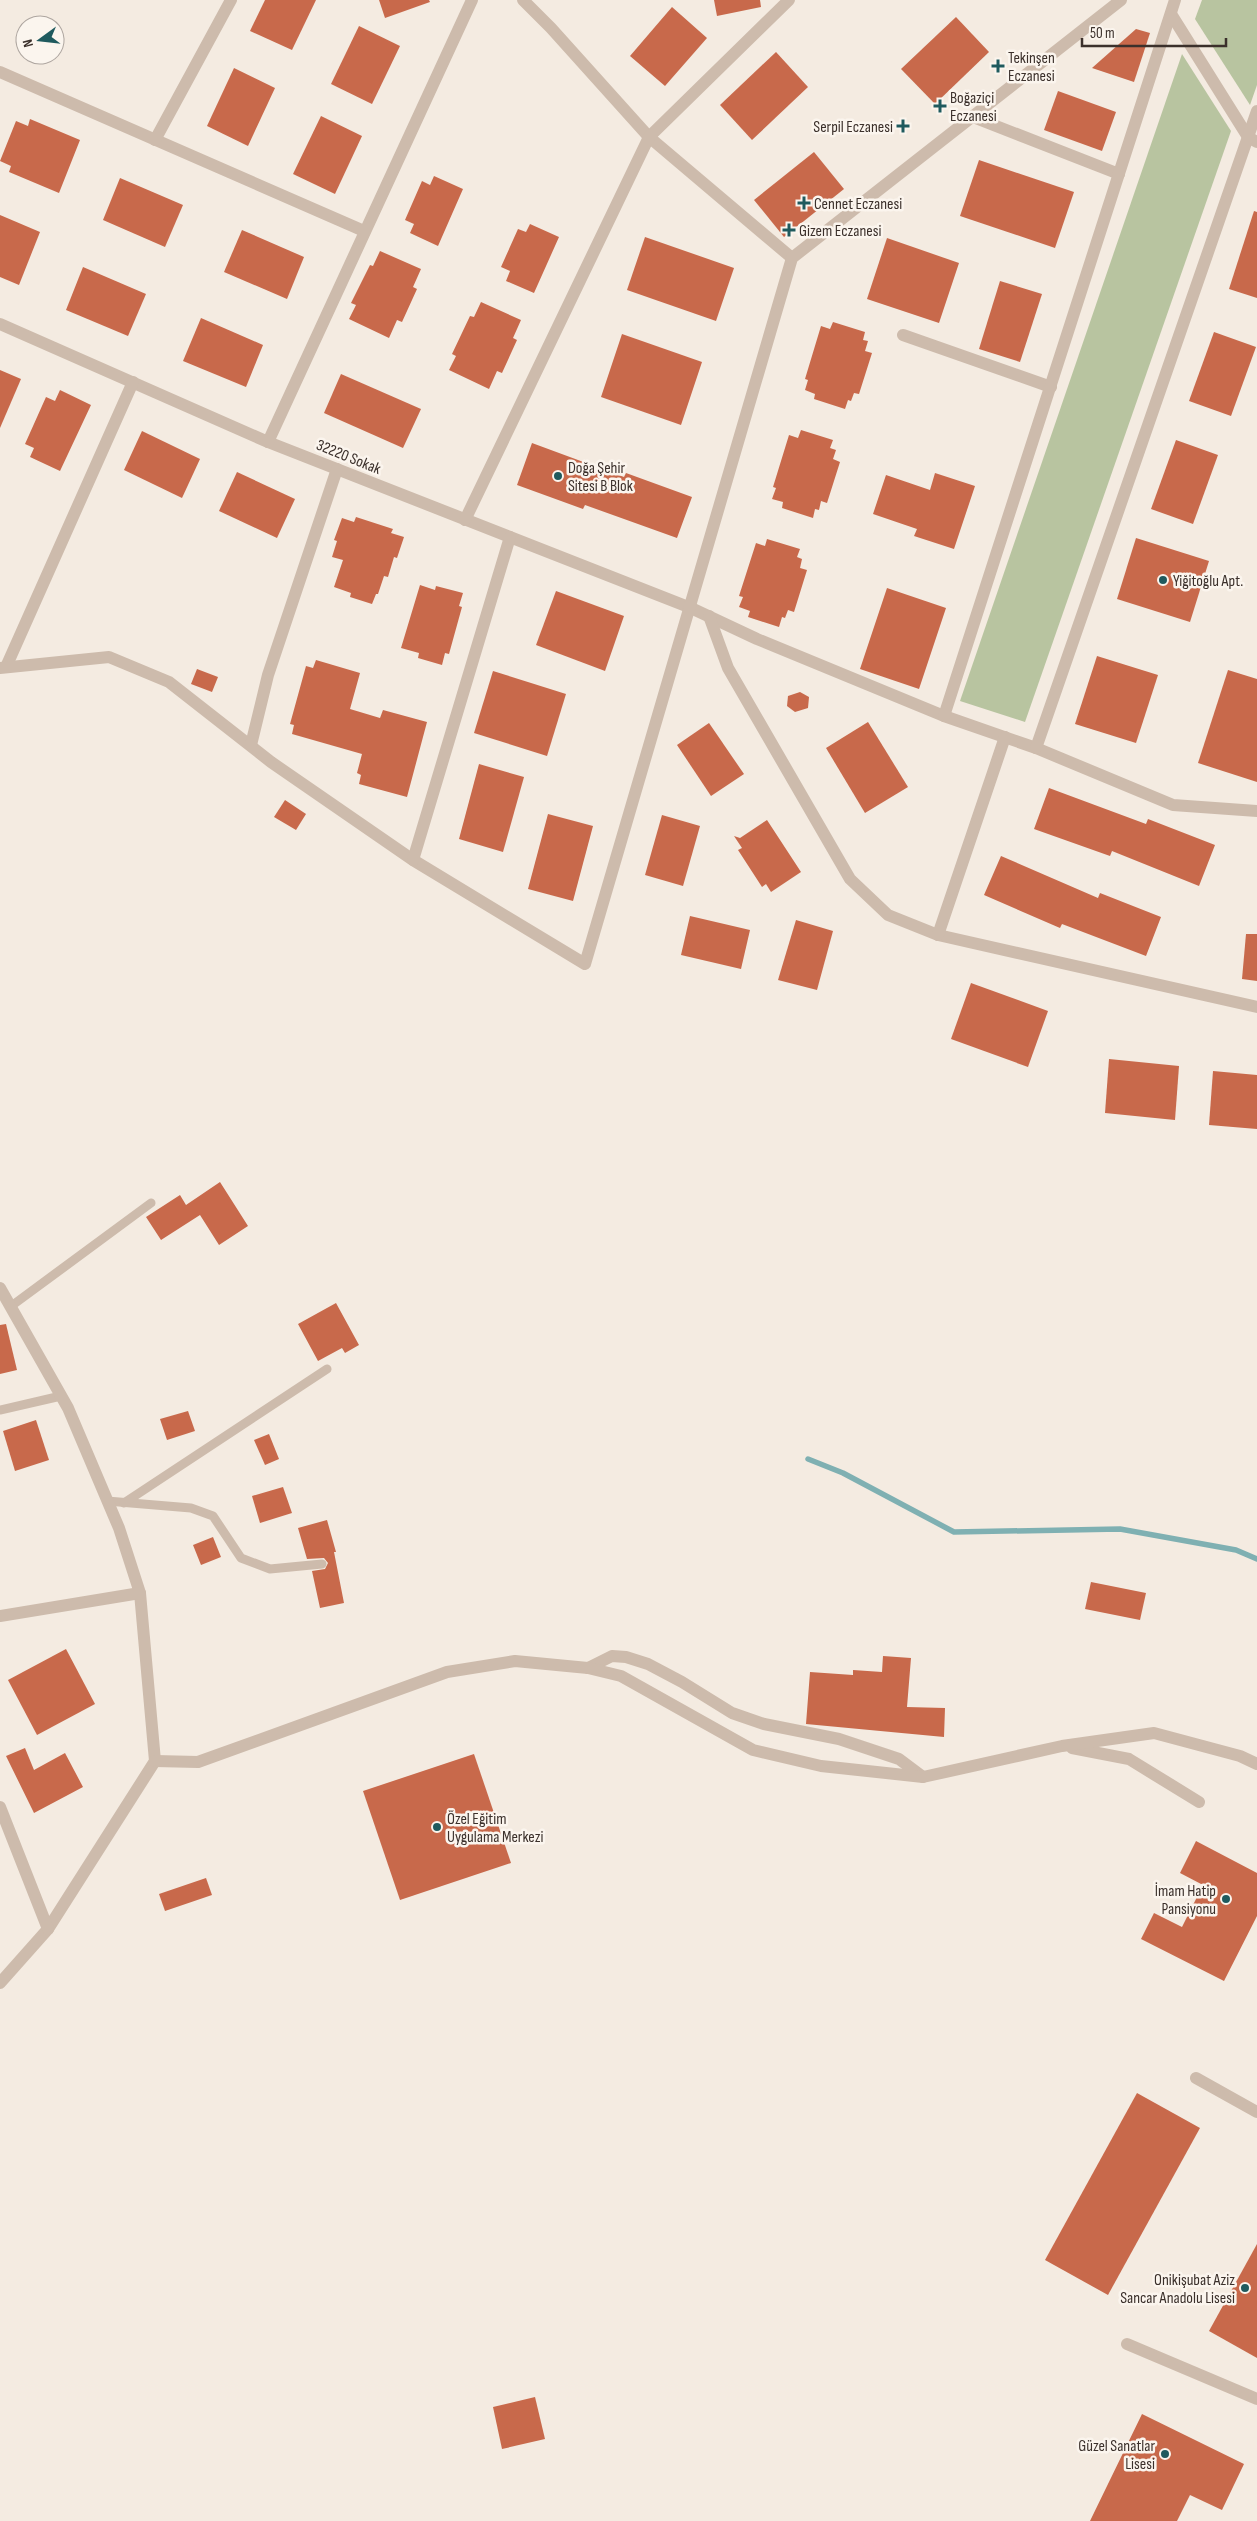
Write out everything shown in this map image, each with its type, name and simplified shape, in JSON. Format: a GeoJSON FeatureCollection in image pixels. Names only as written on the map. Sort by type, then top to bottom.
{"type":"FeatureCollection","features":[{"type":"Feature","properties":{"kind":"street"},"geometry":{"type":"LineString","coordinates":[[154,140],[231,0]]}},
{"type":"Feature","properties":{"kind":"street"},"geometry":{"type":"LineString","coordinates":[[268,442],[472,0]]}},
{"type":"Feature","properties":{"kind":"street"},"geometry":{"type":"LineString","coordinates":[[523,0],[551,28],[649,137],[792,258]]}},
{"type":"Feature","properties":{"kind":"street"},"geometry":{"type":"LineString","coordinates":[[465,520],[649,137],[788,0]]}},
{"type":"Feature","properties":{"kind":"street"},"geometry":{"type":"LineString","coordinates":[[3,668],[109,657],[169,682],[271,762],[413,860],[585,964],[691,608],[792,258],[1121,0]]}},
{"type":"Feature","properties":{"kind":"street"},"geometry":{"type":"LineString","coordinates":[[944,716],[1176,0]]}},
{"type":"Feature","properties":{"kind":"street"},"geometry":{"type":"LineString","coordinates":[[1171,14],[1252,140]]}},
{"type":"Feature","properties":{"kind":"street"},"geometry":{"type":"LineString","coordinates":[[0,72],[364,231]]}},
{"type":"Feature","properties":{"kind":"street"},"geometry":{"type":"LineString","coordinates":[[1036,748],[1252,140],[1257,111]]}},
{"type":"Feature","properties":{"kind":"street"},"geometry":{"type":"LineString","coordinates":[[973,117],[1119,174]]}},
{"type":"Feature","properties":{"kind":"street","name":"32220 Sokak"},"geometry":{"type":"LineString","coordinates":[[0,324],[268,442],[691,608],[757,639],[944,716],[1036,748],[1173,805],[1257,811]]}},
{"type":"Feature","properties":{"kind":"street"},"geometry":{"type":"LineString","coordinates":[[903,335],[1051,387]]}},
{"type":"Feature","properties":{"kind":"street"},"geometry":{"type":"LineString","coordinates":[[3,668],[133,382]]}},
{"type":"Feature","properties":{"kind":"street"},"geometry":{"type":"LineString","coordinates":[[251,746],[268,675],[337,469]]}},
{"type":"Feature","properties":{"kind":"street"},"geometry":{"type":"LineString","coordinates":[[413,860],[510,537]]}},
{"type":"Feature","properties":{"kind":"street"},"geometry":{"type":"LineString","coordinates":[[709,616],[728,668],[850,879],[888,915],[938,935],[1257,1007]]}},
{"type":"Feature","properties":{"kind":"street"},"geometry":{"type":"LineString","coordinates":[[938,935],[1004,737]]}},
{"type":"Feature","properties":{"kind":"street"},"geometry":{"type":"LineString","coordinates":[[0,1288],[61,1396],[119,1528],[140,1593],[154,1761],[48,1929],[0,1984]]}},
{"type":"Feature","properties":{"kind":"street"},"geometry":{"type":"LineString","coordinates":[[0,1616],[140,1593]]}},
{"type":"Feature","properties":{"kind":"street"},"geometry":{"type":"LineString","coordinates":[[588,1668],[612,1656],[626,1657],[648,1664],[682,1682],[732,1713],[764,1724],[839,1739],[899,1759],[922,1777]]}},
{"type":"Feature","properties":{"kind":"street"},"geometry":{"type":"LineString","coordinates":[[154,1761],[198,1762],[447,1672],[515,1661],[588,1668],[621,1676],[753,1750],[821,1766],[922,1777],[1062,1746],[1154,1733],[1240,1756],[1257,1764]]}},
{"type":"Feature","properties":{"kind":"street"},"geometry":{"type":"LineString","coordinates":[[1062,1746],[1130,1759],[1198,1802]]}},
{"type":"Feature","properties":{"kind":"street"},"geometry":{"type":"LineString","coordinates":[[0,1807],[48,1929]]}},
{"type":"Feature","properties":{"kind":"street"},"geometry":{"type":"LineString","coordinates":[[1196,2078],[1257,2112]]}},
{"type":"Feature","properties":{"kind":"street"},"geometry":{"type":"LineString","coordinates":[[1127,2344],[1257,2399]]}},
{"type":"Feature","properties":{"kind":"lane"},"geometry":{"type":"LineString","coordinates":[[10,1307],[151,1202]]}},
{"type":"Feature","properties":{"kind":"lane"},"geometry":{"type":"LineString","coordinates":[[124,1503],[327,1369]]}},
{"type":"Feature","properties":{"kind":"lane"},"geometry":{"type":"LineString","coordinates":[[0,1410],[61,1396]]}},
{"type":"Feature","properties":{"kind":"lane"},"geometry":{"type":"LineString","coordinates":[[108,1501],[191,1508],[213,1516],[240,1558],[270,1569],[322,1564]]}},
{"type":"Feature","properties":{"kind":"green space"},"geometry":{"type":"Polygon","coordinates":[[[1202,0],[1257,0],[1257,85],[1250,105],[1195,19],[1202,0]]]}},
{"type":"Feature","properties":{"kind":"green space"},"geometry":{"type":"Polygon","coordinates":[[[1182,54],[1231,131],[1025,722],[960,701],[1182,54]]]}},
{"type":"Feature","properties":{"kind":"building"},"geometry":{"type":"Polygon","coordinates":[[[265,0],[316,0],[292,50],[250,31],[265,0]]]}},
{"type":"Feature","properties":{"kind":"building"},"geometry":{"type":"Polygon","coordinates":[[[379,0],[429,0],[430,2],[385,18],[379,0]]]}},
{"type":"Feature","properties":{"kind":"building"},"geometry":{"type":"Polygon","coordinates":[[[714,0],[760,0],[761,7],[717,16],[714,0]]]}},
{"type":"Feature","properties":{"kind":"building"},"geometry":{"type":"Polygon","coordinates":[[[672,7],[707,38],[665,86],[630,56],[672,7]]]}},
{"type":"Feature","properties":{"kind":"building"},"geometry":{"type":"Polygon","coordinates":[[[956,17],[989,52],[935,104],[901,69],[956,17]]]}},
{"type":"Feature","properties":{"kind":"building"},"geometry":{"type":"Polygon","coordinates":[[[359,26],[400,46],[372,104],[331,84],[359,26]]]}},
{"type":"Feature","properties":{"kind":"building"},"geometry":{"type":"Polygon","coordinates":[[[1136,29],[1150,33],[1134,82],[1092,68],[1136,29]]]}},
{"type":"Feature","properties":{"kind":"building"},"geometry":{"type":"Polygon","coordinates":[[[776,52],[808,87],[752,140],[720,105],[776,52]]]}},
{"type":"Feature","properties":{"kind":"building"},"geometry":{"type":"Polygon","coordinates":[[[234,68],[275,88],[248,146],[207,126],[234,68]]]}},
{"type":"Feature","properties":{"kind":"building"},"geometry":{"type":"Polygon","coordinates":[[[1058,91],[1116,112],[1102,151],[1044,130],[1058,91]]]}},
{"type":"Feature","properties":{"kind":"building"},"geometry":{"type":"Polygon","coordinates":[[[321,116],[362,136],[335,194],[293,174],[321,116]]]}},
{"type":"Feature","properties":{"kind":"building"},"geometry":{"type":"Polygon","coordinates":[[[30,119],[80,140],[59,193],[9,172],[11,166],[0,161],[16,121],[28,126],[30,119]]]}},
{"type":"Feature","properties":{"kind":"building"},"geometry":{"type":"Polygon","coordinates":[[[814,152],[844,189],[784,237],[754,200],[814,152]]]}},
{"type":"Feature","properties":{"kind":"building"},"geometry":{"type":"Polygon","coordinates":[[[979,160],[1074,192],[1055,248],[960,216],[979,160]]]}},
{"type":"Feature","properties":{"kind":"building"},"geometry":{"type":"Polygon","coordinates":[[[434,176],[463,189],[438,246],[410,233],[414,224],[405,220],[422,181],[430,185],[434,176]]]}},
{"type":"Feature","properties":{"kind":"building"},"geometry":{"type":"Polygon","coordinates":[[[120,178],[183,205],[165,247],[103,220],[120,178]]]}},
{"type":"Feature","properties":{"kind":"building"},"geometry":{"type":"Polygon","coordinates":[[[1254,211],[1257,212],[1257,298],[1229,289],[1254,211]]]}},
{"type":"Feature","properties":{"kind":"building"},"geometry":{"type":"Polygon","coordinates":[[[0,215],[40,232],[19,285],[0,277],[0,215]]]}},
{"type":"Feature","properties":{"kind":"building"},"geometry":{"type":"Polygon","coordinates":[[[530,224],[559,237],[534,293],[506,281],[510,271],[501,267],[518,229],[526,232],[530,224]]]}},
{"type":"Feature","properties":{"kind":"building"},"geometry":{"type":"Polygon","coordinates":[[[242,230],[304,257],[287,299],[224,272],[242,230]]]}},
{"type":"Feature","properties":{"kind":"building"},"geometry":{"type":"Polygon","coordinates":[[[645,237],[734,268],[716,321],[627,290],[645,237]]]}},
{"type":"Feature","properties":{"kind":"building"},"geometry":{"type":"Polygon","coordinates":[[[887,238],[959,263],[939,323],[867,299],[887,238]]]}},
{"type":"Feature","properties":{"kind":"building"},"geometry":{"type":"Polygon","coordinates":[[[380,251],[421,269],[413,287],[417,289],[402,322],[397,320],[389,338],[349,319],[356,305],[351,303],[370,265],[373,266],[380,251]]]}},
{"type":"Feature","properties":{"kind":"building"},"geometry":{"type":"Polygon","coordinates":[[[83,267],[146,294],[128,336],[66,310],[83,267]]]}},
{"type":"Feature","properties":{"kind":"building"},"geometry":{"type":"Polygon","coordinates":[[[1000,281],[1042,294],[1020,362],[979,349],[1000,281]]]}},
{"type":"Feature","properties":{"kind":"building"},"geometry":{"type":"Polygon","coordinates":[[[481,302],[521,320],[513,338],[517,340],[502,373],[497,371],[489,389],[449,370],[456,356],[452,354],[470,316],[474,317],[481,302]]]}},
{"type":"Feature","properties":{"kind":"building"},"geometry":{"type":"Polygon","coordinates":[[[201,318],[263,345],[246,387],[183,361],[201,318]]]}},
{"type":"Feature","properties":{"kind":"building"},"geometry":{"type":"Polygon","coordinates":[[[833,322],[865,332],[863,340],[868,341],[865,351],[872,353],[859,394],[854,393],[851,401],[848,400],[845,409],[814,399],[815,394],[805,390],[808,380],[805,379],[821,326],[830,329],[833,322]]]}},
{"type":"Feature","properties":{"kind":"building"},"geometry":{"type":"Polygon","coordinates":[[[1214,332],[1256,347],[1231,416],[1189,401],[1214,332]]]}},
{"type":"Feature","properties":{"kind":"building"},"geometry":{"type":"Polygon","coordinates":[[[622,334],[702,362],[681,425],[601,397],[622,334]]]}},
{"type":"Feature","properties":{"kind":"building"},"geometry":{"type":"Polygon","coordinates":[[[0,370],[21,379],[0,428],[0,370]]]}},
{"type":"Feature","properties":{"kind":"building"},"geometry":{"type":"Polygon","coordinates":[[[341,374],[421,409],[403,448],[324,413],[341,374]]]}},
{"type":"Feature","properties":{"kind":"building"},"geometry":{"type":"Polygon","coordinates":[[[60,390],[91,405],[60,471],[30,457],[34,448],[25,444],[46,397],[55,401],[60,390]]]}},
{"type":"Feature","properties":{"kind":"building"},"geometry":{"type":"Polygon","coordinates":[[[801,430],[833,440],[830,448],[836,450],[833,459],[840,462],[827,503],[821,501],[819,510],[815,509],[813,518],[782,508],[783,502],[772,499],[776,488],[773,487],[789,435],[798,438],[801,430]]]}},
{"type":"Feature","properties":{"kind":"building"},"geometry":{"type":"Polygon","coordinates":[[[142,431],[200,459],[182,498],[124,470],[142,431]]]}},
{"type":"Feature","properties":{"kind":"building"},"geometry":{"type":"Polygon","coordinates":[[[1176,440],[1218,455],[1193,524],[1151,509],[1176,440]]]}},
{"type":"Feature","properties":{"kind":"building"},"geometry":{"type":"Polygon","coordinates":[[[532,443],[624,477],[626,473],[692,497],[677,538],[585,505],[583,509],[517,485],[532,443]]]}},
{"type":"Feature","properties":{"kind":"building"},"geometry":{"type":"Polygon","coordinates":[[[237,472],[295,499],[277,538],[219,511],[237,472]]]}},
{"type":"Feature","properties":{"kind":"building"},"geometry":{"type":"Polygon","coordinates":[[[935,473],[975,486],[954,549],[914,536],[917,529],[873,514],[886,475],[930,490],[935,473]]]}},
{"type":"Feature","properties":{"kind":"building"},"geometry":{"type":"Polygon","coordinates":[[[356,517],[393,529],[391,533],[404,537],[397,558],[394,557],[388,577],[384,576],[378,594],[376,594],[372,604],[350,597],[351,593],[334,587],[343,560],[332,557],[337,541],[334,540],[342,518],[354,522],[356,517]]]}},
{"type":"Feature","properties":{"kind":"building","name":"Yiğitoğlu Apt."},"geometry":{"type":"Polygon","coordinates":[[[1136,538],[1209,561],[1190,622],[1117,599],[1136,538]]]}},
{"type":"Feature","properties":{"kind":"building"},"geometry":{"type":"Polygon","coordinates":[[[767,539],[800,549],[797,557],[802,559],[800,568],[807,570],[794,612],[788,610],[785,618],[782,617],[779,627],[748,617],[750,611],[739,607],[743,597],[739,596],[756,543],[765,546],[767,539]]]}},
{"type":"Feature","properties":{"kind":"building"},"geometry":{"type":"Polygon","coordinates":[[[420,585],[435,590],[436,586],[463,593],[459,606],[462,607],[449,654],[445,653],[442,665],[418,658],[419,653],[401,648],[420,585]]]}},
{"type":"Feature","properties":{"kind":"building"},"geometry":{"type":"Polygon","coordinates":[[[887,588],[946,608],[919,689],[860,669],[887,588]]]}},
{"type":"Feature","properties":{"kind":"building"},"geometry":{"type":"Polygon","coordinates":[[[556,591],[624,616],[605,671],[536,645],[556,591]]]}},
{"type":"Feature","properties":{"kind":"building"},"geometry":{"type":"Polygon","coordinates":[[[1097,656],[1158,675],[1136,743],[1075,724],[1097,656]]]}},
{"type":"Feature","properties":{"kind":"building"},"geometry":{"type":"Polygon","coordinates":[[[316,660],[360,673],[350,709],[380,718],[383,710],[427,722],[407,797],[359,784],[361,775],[357,773],[362,754],[292,734],[294,725],[290,724],[306,666],[313,668],[316,660]]]}},
{"type":"Feature","properties":{"kind":"building"},"geometry":{"type":"Polygon","coordinates":[[[197,669],[218,677],[212,692],[191,684],[197,669]]]}},
{"type":"Feature","properties":{"kind":"building"},"geometry":{"type":"Polygon","coordinates":[[[1228,670],[1257,679],[1257,782],[1198,763],[1228,670]]]}},
{"type":"Feature","properties":{"kind":"building"},"geometry":{"type":"Polygon","coordinates":[[[493,671],[566,694],[547,756],[474,733],[493,671]]]}},
{"type":"Feature","properties":{"kind":"building"},"geometry":{"type":"Polygon","coordinates":[[[800,692],[809,697],[808,708],[795,712],[787,706],[788,696],[800,692]]]}},
{"type":"Feature","properties":{"kind":"building"},"geometry":{"type":"Polygon","coordinates":[[[868,722],[908,787],[865,813],[826,748],[868,722]]]}},
{"type":"Feature","properties":{"kind":"building"},"geometry":{"type":"Polygon","coordinates":[[[709,723],[744,774],[711,796],[677,745],[709,723]]]}},
{"type":"Feature","properties":{"kind":"building"},"geometry":{"type":"Polygon","coordinates":[[[479,764],[524,777],[503,852],[459,839],[479,764]]]}},
{"type":"Feature","properties":{"kind":"building"},"geometry":{"type":"Polygon","coordinates":[[[1049,788],[1146,824],[1148,819],[1215,845],[1199,886],[1112,851],[1110,856],[1034,829],[1049,788]]]}},
{"type":"Feature","properties":{"kind":"building"},"geometry":{"type":"Polygon","coordinates":[[[285,800],[306,814],[296,830],[274,817],[285,800]]]}},
{"type":"Feature","properties":{"kind":"building"},"geometry":{"type":"Polygon","coordinates":[[[548,814],[593,826],[573,901],[528,889],[548,814]]]}},
{"type":"Feature","properties":{"kind":"building"},"geometry":{"type":"Polygon","coordinates":[[[662,815],[700,826],[683,886],[645,875],[662,815]]]}},
{"type":"Feature","properties":{"kind":"building"},"geometry":{"type":"Polygon","coordinates":[[[767,820],[801,872],[771,892],[766,884],[762,887],[738,850],[742,848],[734,836],[740,838],[767,820]]]}},
{"type":"Feature","properties":{"kind":"building"},"geometry":{"type":"Polygon","coordinates":[[[1001,856],[1098,898],[1100,893],[1161,917],[1146,956],[1062,924],[1060,928],[984,895],[1001,856]]]}},
{"type":"Feature","properties":{"kind":"building"},"geometry":{"type":"Polygon","coordinates":[[[690,916],[750,930],[741,969],[681,955],[690,916]]]}},
{"type":"Feature","properties":{"kind":"building"},"geometry":{"type":"Polygon","coordinates":[[[796,920],[833,931],[817,990],[778,980],[796,920]]]}},
{"type":"Feature","properties":{"kind":"building"},"geometry":{"type":"Polygon","coordinates":[[[1246,934],[1257,934],[1257,981],[1242,979],[1246,934]]]}},
{"type":"Feature","properties":{"kind":"building"},"geometry":{"type":"Polygon","coordinates":[[[971,983],[1048,1011],[1028,1067],[951,1039],[971,983]]]}},
{"type":"Feature","properties":{"kind":"building"},"geometry":{"type":"Polygon","coordinates":[[[1109,1059],[1179,1066],[1175,1120],[1105,1113],[1109,1059]]]}},
{"type":"Feature","properties":{"kind":"building"},"geometry":{"type":"Polygon","coordinates":[[[1213,1071],[1257,1075],[1257,1129],[1209,1125],[1213,1071]]]}},
{"type":"Feature","properties":{"kind":"building"},"geometry":{"type":"Polygon","coordinates":[[[220,1182],[248,1226],[219,1245],[200,1215],[161,1240],[146,1217],[180,1195],[186,1205],[220,1182]]]}},
{"type":"Feature","properties":{"kind":"building"},"geometry":{"type":"Polygon","coordinates":[[[336,1303],[359,1345],[345,1353],[342,1348],[318,1361],[298,1324],[336,1303]]]}},
{"type":"Feature","properties":{"kind":"building"},"geometry":{"type":"Polygon","coordinates":[[[6,1324],[17,1370],[0,1374],[0,1325],[6,1324]]]}},
{"type":"Feature","properties":{"kind":"building"},"geometry":{"type":"Polygon","coordinates":[[[188,1411],[195,1431],[167,1440],[160,1419],[188,1411]]]}},
{"type":"Feature","properties":{"kind":"building"},"geometry":{"type":"Polygon","coordinates":[[[36,1420],[49,1460],[15,1471],[3,1431],[36,1420]]]}},
{"type":"Feature","properties":{"kind":"building"},"geometry":{"type":"Polygon","coordinates":[[[269,1434],[279,1459],[265,1465],[254,1440],[269,1434]]]}},
{"type":"Feature","properties":{"kind":"building"},"geometry":{"type":"Polygon","coordinates":[[[283,1487],[292,1513],[260,1523],[252,1496],[283,1487]]]}},
{"type":"Feature","properties":{"kind":"building"},"geometry":{"type":"Polygon","coordinates":[[[327,1520],[336,1552],[334,1552],[344,1603],[320,1608],[312,1571],[325,1569],[328,1563],[324,1558],[307,1559],[298,1528],[327,1520]]]}},
{"type":"Feature","properties":{"kind":"building"},"geometry":{"type":"Polygon","coordinates":[[[213,1537],[221,1557],[201,1565],[193,1545],[213,1537]]]}},
{"type":"Feature","properties":{"kind":"building"},"geometry":{"type":"Polygon","coordinates":[[[1091,1582],[1146,1593],[1140,1620],[1085,1609],[1091,1582]]]}},
{"type":"Feature","properties":{"kind":"building"},"geometry":{"type":"Polygon","coordinates":[[[66,1649],[95,1704],[37,1735],[8,1680],[66,1649]]]}},
{"type":"Feature","properties":{"kind":"building"},"geometry":{"type":"Polygon","coordinates":[[[883,1656],[911,1658],[907,1707],[945,1708],[944,1737],[806,1724],[810,1672],[853,1675],[853,1670],[882,1672],[883,1656]]]}},
{"type":"Feature","properties":{"kind":"building"},"geometry":{"type":"Polygon","coordinates":[[[25,1748],[34,1770],[65,1753],[83,1787],[34,1813],[6,1756],[25,1748]]]}},
{"type":"Feature","properties":{"kind":"building","name":"Özel Eğitim Uygulama Merkezi"},"geometry":{"type":"Polygon","coordinates":[[[474,1754],[511,1863],[400,1900],[363,1791],[474,1754]]]}},
{"type":"Feature","properties":{"kind":"building","name":"İmam Hatip Pansiyonu"},"geometry":{"type":"Polygon","coordinates":[[[1196,1841],[1257,1873],[1257,1916],[1224,1981],[1141,1939],[1154,1913],[1182,1927],[1203,1885],[1180,1873],[1196,1841]]]}},
{"type":"Feature","properties":{"kind":"building"},"geometry":{"type":"Polygon","coordinates":[[[206,1878],[212,1895],[165,1911],[159,1894],[206,1878]]]}},
{"type":"Feature","properties":{"kind":"building"},"geometry":{"type":"Polygon","coordinates":[[[1137,2093],[1200,2128],[1108,2295],[1045,2260],[1137,2093]]]}},
{"type":"Feature","properties":{"kind":"building","name":"Onikişubat Aziz Sancar Anadolu Lisesi"},"geometry":{"type":"Polygon","coordinates":[[[1257,2244],[1257,2358],[1209,2331],[1257,2244]]]}},
{"type":"Feature","properties":{"kind":"building"},"geometry":{"type":"Polygon","coordinates":[[[535,2397],[545,2439],[502,2449],[493,2407],[535,2397]]]}},
{"type":"Feature","properties":{"kind":"building"},"geometry":{"type":"Polygon","coordinates":[[[1142,2414],[1244,2464],[1222,2510],[1190,2495],[1177,2521],[1090,2521],[1142,2414]]]}},
{"type":"Feature","properties":{"kind":"waterway"},"geometry":{"type":"LineString","coordinates":[[808,1459],[843,1473],[954,1532],[1120,1529],[1236,1550],[1257,1559]]}},
{"type":"Feature","properties":{"kind":"place","name":"Tekinşen Eczanesi"},"geometry":{"type":"Point","coordinates":[998,66]}},
{"type":"Feature","properties":{"kind":"place","name":"Boğaziçi Eczanesi"},"geometry":{"type":"Point","coordinates":[940,106]}},
{"type":"Feature","properties":{"kind":"place","name":"Serpil Eczanesi"},"geometry":{"type":"Point","coordinates":[903,126]}},
{"type":"Feature","properties":{"kind":"place","name":"Cennet Eczanesi"},"geometry":{"type":"Point","coordinates":[804,203]}},
{"type":"Feature","properties":{"kind":"place","name":"Gizem Eczanesi"},"geometry":{"type":"Point","coordinates":[789,230]}},
{"type":"Feature","properties":{"kind":"place","name":"Doğa Şehir Sitesi B Blok"},"geometry":{"type":"Point","coordinates":[558,476]}},
{"type":"Feature","properties":{"kind":"place","name":"Yiğitoğlu Apt."},"geometry":{"type":"Point","coordinates":[1163,580]}},
{"type":"Feature","properties":{"kind":"place","name":"Özel Eğitim Uygulama Merkezi"},"geometry":{"type":"Point","coordinates":[437,1827]}},
{"type":"Feature","properties":{"kind":"place","name":"İmam Hatip Pansiyonu"},"geometry":{"type":"Point","coordinates":[1226,1899]}},
{"type":"Feature","properties":{"kind":"place","name":"Onikişubat Aziz Sancar Anadolu Lisesi"},"geometry":{"type":"Point","coordinates":[1245,2288]}},
{"type":"Feature","properties":{"kind":"place","name":"Güzel Sanatlar Lisesi"},"geometry":{"type":"Point","coordinates":[1165,2454]}}]}
